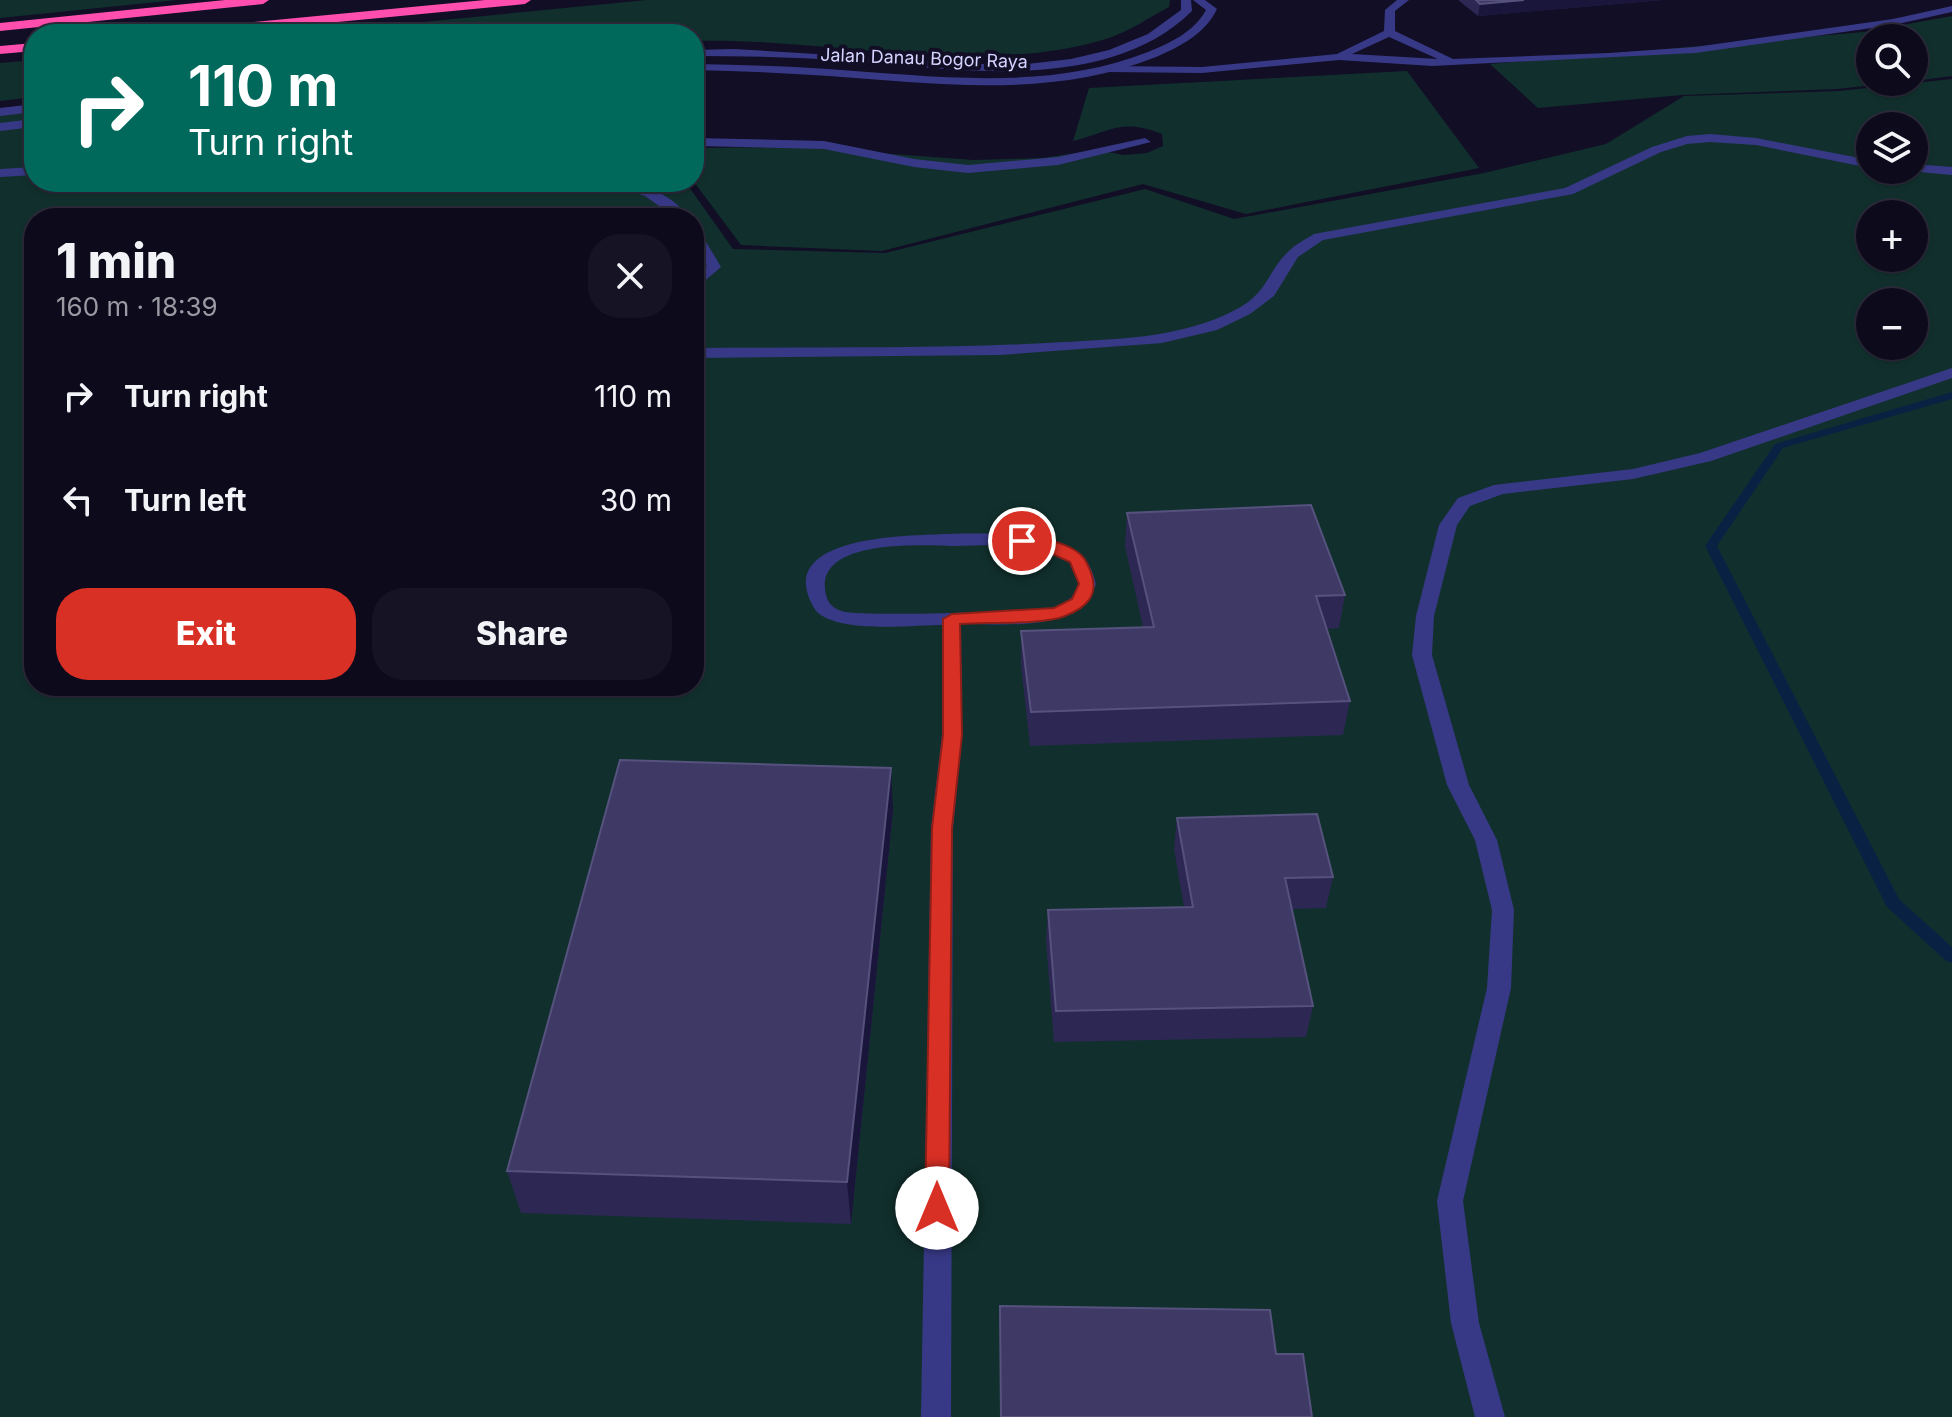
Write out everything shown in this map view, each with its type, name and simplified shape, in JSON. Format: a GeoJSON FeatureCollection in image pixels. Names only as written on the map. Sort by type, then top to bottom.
{"type":"FeatureCollection","features":[{"type":"Feature","properties":{"kind":"highway"},"geometry":{"type":"LineString","coordinates":[[29,24],[263,0]]}},
{"type":"Feature","properties":{"kind":"highway"},"geometry":{"type":"LineString","coordinates":[[274,24],[525,0]]}},
{"type":"Feature","properties":{"kind":"highway"},"geometry":{"type":"LineString","coordinates":[[0,27],[24,25]]}},
{"type":"Feature","properties":{"kind":"highway"},"geometry":{"type":"LineString","coordinates":[[0,50],[24,48]]}},
{"type":"Feature","properties":{"kind":"street","name":"Jalan Danau Bogor Raya"},"geometry":{"type":"LineString","coordinates":[[704,53],[811,55],[961,66],[1043,65],[1085,59],[1157,33],[1187,11],[1186,0]]}},
{"type":"Feature","properties":{"kind":"street","name":"Jalan Danau Bogor Raya"},"geometry":{"type":"LineString","coordinates":[[704,67],[994,82],[1037,80],[1107,69],[1179,42],[1202,25],[1212,9],[1198,0]]}},
{"type":"Feature","properties":{"kind":"street"},"geometry":{"type":"LineString","coordinates":[[1389,33],[1390,10],[1404,0]]}},
{"type":"Feature","properties":{"kind":"street"},"geometry":{"type":"LineString","coordinates":[[1107,69],[1202,70],[1339,57],[1454,62],[1695,50],[1893,22],[1952,9]]}},
{"type":"Feature","properties":{"kind":"street"},"geometry":{"type":"LineString","coordinates":[[1339,57],[1389,33],[1454,62]]}},
{"type":"Feature","properties":{"kind":"street"},"geometry":{"type":"LineString","coordinates":[[0,112],[24,109]]}},
{"type":"Feature","properties":{"kind":"street"},"geometry":{"type":"LineString","coordinates":[[0,127],[24,124]]}},
{"type":"Feature","properties":{"kind":"street"},"geometry":{"type":"LineString","coordinates":[[704,353],[1000,350],[1162,338],[1212,327],[1245,311],[1269,293],[1293,254],[1319,237],[1568,191],[1589,185],[1646,155],[1687,140],[1732,140],[1856,162]]}},
{"type":"Feature","properties":{"kind":"street"},"geometry":{"type":"LineString","coordinates":[[704,142],[824,145],[914,163],[968,169],[1058,161],[1145,142]]}},
{"type":"Feature","properties":{"kind":"street"},"geometry":{"type":"LineString","coordinates":[[1928,169],[1952,171]]}},
{"type":"Feature","properties":{"kind":"street"},"geometry":{"type":"LineString","coordinates":[[0,173],[24,172]]}},
{"type":"Feature","properties":{"kind":"street"},"geometry":{"type":"LineString","coordinates":[[646,192],[674,208]]}},
{"type":"Feature","properties":{"kind":"street"},"geometry":{"type":"LineString","coordinates":[[704,248],[713,262],[711,273],[704,278]]}},
{"type":"Feature","properties":{"kind":"street"},"geometry":{"type":"LineString","coordinates":[[1490,1417],[1465,1323],[1450,1201],[1499,988],[1503,910],[1486,840],[1458,785],[1422,655],[1425,616],[1448,525],[1464,502],[1480,495],[1500,489],[1633,474],[1705,457],[1952,373]]}},
{"type":"Feature","properties":{"kind":"street"},"geometry":{"type":"LineString","coordinates":[[911,542],[1039,542],[1057,547],[1077,560],[1086,577],[1085,594],[1069,609],[1033,616],[952,619],[867,620],[835,615],[827,612],[818,600],[814,581],[820,568],[837,553],[861,546],[911,542]]}},
{"type":"Feature","properties":{"kind":"street"},"geometry":{"type":"LineString","coordinates":[[936,1417],[942,828],[952,735],[952,619]]}},
{"type":"Feature","properties":{"kind":"green space"},"geometry":{"type":"Polygon","coordinates":[[[0,0],[177,0],[0,18],[0,0]]]}},
{"type":"Feature","properties":{"kind":"green space"},"geometry":{"type":"Polygon","coordinates":[[[647,0],[1170,0],[1169,7],[1109,38],[1061,49],[1011,55],[904,53],[796,44],[704,41],[704,24],[401,24],[647,0]]]}},
{"type":"Feature","properties":{"kind":"green space"},"geometry":{"type":"Polygon","coordinates":[[[1952,16],[1952,76],[1928,79],[1928,24],[1908,24],[1952,16]]]}},
{"type":"Feature","properties":{"kind":"green space"},"geometry":{"type":"Polygon","coordinates":[[[1856,33],[1856,87],[1837,89],[1682,95],[1538,108],[1490,64],[1856,33]]]}},
{"type":"Feature","properties":{"kind":"green space"},"geometry":{"type":"Polygon","coordinates":[[[24,61],[24,98],[0,101],[0,63],[24,61]]]}},
{"type":"Feature","properties":{"kind":"green space"},"geometry":{"type":"Polygon","coordinates":[[[1407,71],[1479,168],[1246,214],[1143,184],[882,251],[741,245],[701,192],[704,192],[704,148],[798,147],[973,160],[1042,158],[1097,150],[1124,155],[1147,153],[1163,146],[1162,134],[1137,127],[1117,128],[1073,141],[1089,88],[1407,71]]]}},
{"type":"Feature","properties":{"kind":"green space"},"geometry":{"type":"Polygon","coordinates":[[[1952,79],[1952,1417],[0,1417],[0,113],[24,110],[24,192],[693,192],[704,208],[24,208],[24,696],[704,696],[704,208],[733,249],[885,253],[1145,189],[1234,219],[1484,173],[1606,144],[1684,96],[1856,89],[1856,96],[1928,96],[1928,82],[1952,79]]]}},
{"type":"Feature","properties":{"kind":"building"},"geometry":{"type":"Polygon","coordinates":[[[1476,0],[1524,0],[1480,4],[1476,0]]]}},
{"type":"Feature","properties":{"kind":"building"},"geometry":{"type":"Polygon","coordinates":[[[1311,505],[1345,595],[1316,596],[1350,701],[1031,712],[1021,631],[1154,627],[1127,513],[1311,505]]]}},
{"type":"Feature","properties":{"kind":"building"},"geometry":{"type":"Polygon","coordinates":[[[620,760],[891,768],[847,1182],[507,1171],[620,760]]]}},
{"type":"Feature","properties":{"kind":"building"},"geometry":{"type":"Polygon","coordinates":[[[1317,814],[1333,877],[1285,878],[1313,1006],[1056,1011],[1048,910],[1193,907],[1177,818],[1317,814]]]}},
{"type":"Feature","properties":{"kind":"building"},"geometry":{"type":"Polygon","coordinates":[[[1000,1306],[1270,1310],[1276,1354],[1303,1354],[1312,1417],[1001,1417],[1000,1306]]]}},
{"type":"Feature","properties":{"kind":"waterway"},"geometry":{"type":"LineString","coordinates":[[1952,395],[1779,446],[1711,546],[1893,903],[1952,957]]}},
{"type":"Feature","properties":{"kind":"route"},"geometry":{"type":"LineString","coordinates":[[937,1208],[942,828],[952,735],[952,619],[1057,613],[1078,603],[1085,594],[1087,584],[1077,560],[1066,552],[1039,542],[1022,541]]}}]}
